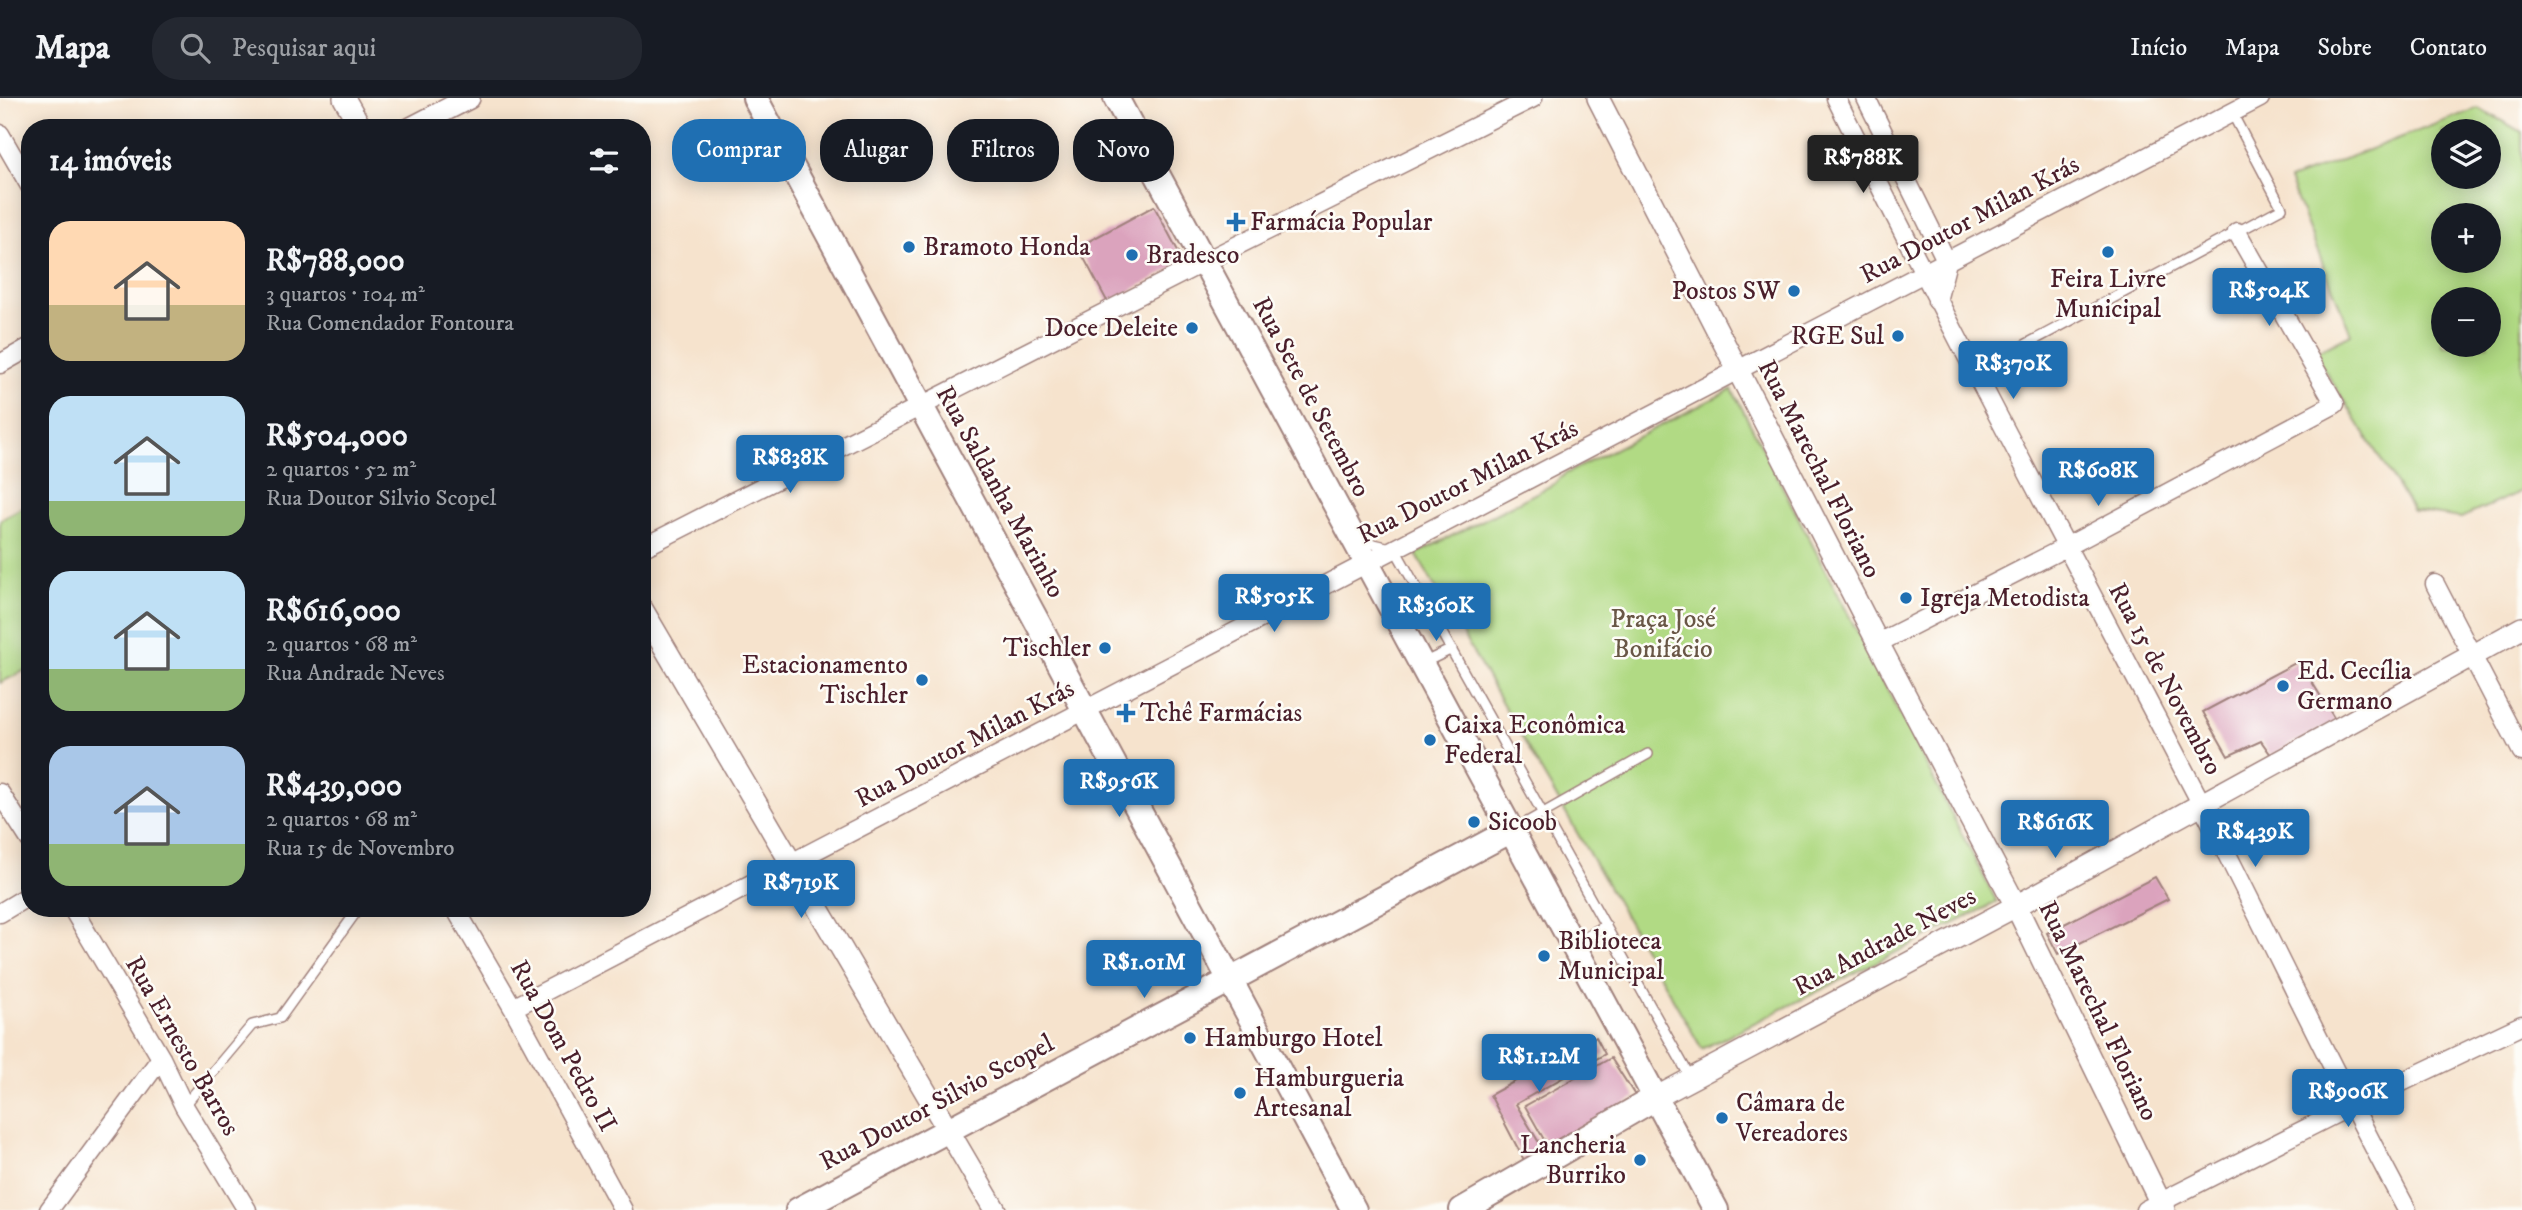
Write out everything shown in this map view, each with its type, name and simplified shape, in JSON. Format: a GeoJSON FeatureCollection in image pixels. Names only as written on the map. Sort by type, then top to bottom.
{"type":"FeatureCollection","features":[{"type":"Feature","properties":{"kind":"main road","name":"Rua Saldanha Marinho"},"geometry":{"type":"LineString","coordinates":[[755,98],[1354,1210]]}},
{"type":"Feature","properties":{"kind":"main road","name":"Rua Sete de Setembro"},"geometry":{"type":"LineString","coordinates":[[1116,98],[1716,1210]]}},
{"type":"Feature","properties":{"kind":"main road","name":"Rua Doutor Silvio Scopel"},"geometry":{"type":"LineString","coordinates":[[798,1210],[1511,830]]}},
{"type":"Feature","properties":{"kind":"main road","name":"Rua Andrade Neves"},"geometry":{"type":"LineString","coordinates":[[1462,1210],[1655,1098]]}},
{"type":"Feature","properties":{"kind":"street"},"geometry":{"type":"LineString","coordinates":[[344,98],[356,119]]}},
{"type":"Feature","properties":{"kind":"street"},"geometry":{"type":"LineString","coordinates":[[428,119],[469,98]]}},
{"type":"Feature","properties":{"kind":"street"},"geometry":{"type":"LineString","coordinates":[[651,543],[1533,98]]}},
{"type":"Feature","properties":{"kind":"street","name":"Rua Marechal Floriano"},"geometry":{"type":"LineString","coordinates":[[1598,98],[2016,906],[2156,1208]]}},
{"type":"Feature","properties":{"kind":"street","name":"Rua 15 de Novembro"},"geometry":{"type":"LineString","coordinates":[[1836,98],[1923,274],[2201,803],[2351,1106],[2407,1210]]}},
{"type":"Feature","properties":{"kind":"street"},"geometry":{"type":"LineString","coordinates":[[1866,98],[1947,262],[1937,301]]}},
{"type":"Feature","properties":{"kind":"street","name":"Rua Doutor Milan Krás"},"geometry":{"type":"LineString","coordinates":[[513,1008],[2260,98]]}},
{"type":"Feature","properties":{"kind":"street"},"geometry":{"type":"LineString","coordinates":[[0,134],[21,170]]}},
{"type":"Feature","properties":{"kind":"street"},"geometry":{"type":"LineString","coordinates":[[1872,171],[1895,158]]}},
{"type":"Feature","properties":{"kind":"street"},"geometry":{"type":"LineString","coordinates":[[1878,643],[2335,404],[2237,232]]}},
{"type":"Feature","properties":{"kind":"street"},"geometry":{"type":"LineString","coordinates":[[0,364],[21,352]]}},
{"type":"Feature","properties":{"kind":"street"},"geometry":{"type":"LineString","coordinates":[[2435,584],[2522,752]]}},
{"type":"Feature","properties":{"kind":"street"},"geometry":{"type":"LineString","coordinates":[[651,624],[995,1210]]}},
{"type":"Feature","properties":{"kind":"street","name":"Rua Andrade Neves"},"geometry":{"type":"LineString","coordinates":[[1655,1098],[2016,906],[2522,628]]}},
{"type":"Feature","properties":{"kind":"street"},"geometry":{"type":"LineString","coordinates":[[0,793],[21,825]]}},
{"type":"Feature","properties":{"kind":"street"},"geometry":{"type":"LineString","coordinates":[[0,913],[21,900]]}},
{"type":"Feature","properties":{"kind":"street","name":"Rua Ernesto Barros"},"geometry":{"type":"LineString","coordinates":[[77,917],[161,1058],[184,1106],[247,1210]]}},
{"type":"Feature","properties":{"kind":"street","name":"Rua Dom Pedro II"},"geometry":{"type":"LineString","coordinates":[[460,917],[623,1210]]}},
{"type":"Feature","properties":{"kind":"street"},"geometry":{"type":"LineString","coordinates":[[2156,1208],[2351,1106],[2522,1025]]}},
{"type":"Feature","properties":{"kind":"street"},"geometry":{"type":"LineString","coordinates":[[49,1210],[161,1058]]}},
{"type":"Feature","properties":{"kind":"lane"},"geometry":{"type":"LineString","coordinates":[[1976,372],[2282,208],[2231,113]]}},
{"type":"Feature","properties":{"kind":"lane","name":"Rua Sete de Setembro"},"geometry":{"type":"LineString","coordinates":[[1354,539],[1395,549]]}},
{"type":"Feature","properties":{"kind":"lane"},"geometry":{"type":"LineString","coordinates":[[1395,549],[1691,1079]]}},
{"type":"Feature","properties":{"kind":"lane"},"geometry":{"type":"LineString","coordinates":[[1422,664],[1452,649]]}},
{"type":"Feature","properties":{"kind":"lane"},"geometry":{"type":"LineString","coordinates":[[1511,830],[1648,754]]}},
{"type":"Feature","properties":{"kind":"lane"},"geometry":{"type":"LineString","coordinates":[[184,1106],[252,1025],[280,1018],[353,917]]}},
{"type":"Feature","properties":{"kind":"lane"},"geometry":{"type":"LineString","coordinates":[[1572,945],[1606,925]]}},
{"type":"Feature","properties":{"kind":"green space"},"geometry":{"type":"Polygon","coordinates":[[[2478,108],[2498,119],[2449,119],[2478,108]]]}},
{"type":"Feature","properties":{"kind":"green space"},"geometry":{"type":"Polygon","coordinates":[[[2501,121],[2522,132],[2522,491],[2461,518],[2413,511],[2314,353],[2351,334],[2289,180],[2431,126],[2431,189],[2501,189],[2501,121]]]}},
{"type":"Feature","properties":{"kind":"green space","name":"Praça José Bonifácio"},"geometry":{"type":"Polygon","coordinates":[[[1732,389],[1997,902],[1702,1049],[1416,554],[1732,389]]]}},
{"type":"Feature","properties":{"kind":"green space"},"geometry":{"type":"Polygon","coordinates":[[[21,508],[21,672],[0,683],[0,520],[21,508]]]}},
{"type":"Feature","properties":{"kind":"building","name":"Bradesco"},"geometry":{"type":"Polygon","coordinates":[[[1154,206],[1184,262],[1108,303],[1078,247],[1154,206]]]}},
{"type":"Feature","properties":{"kind":"building","name":"Ed. Cecília Germano"},"geometry":{"type":"Polygon","coordinates":[[[2299,661],[2336,721],[2271,755],[2261,741],[2228,756],[2203,712],[2299,661]]]}},
{"type":"Feature","properties":{"kind":"building"},"geometry":{"type":"Polygon","coordinates":[[[2155,877],[2168,899],[2058,954],[2047,933],[2155,877]]]}},
{"type":"Feature","properties":{"kind":"building"},"geometry":{"type":"Polygon","coordinates":[[[1596,1037],[1605,1054],[1516,1104],[1544,1151],[1525,1162],[1490,1095],[1596,1037]]]}},
{"type":"Feature","properties":{"kind":"building"},"geometry":{"type":"Polygon","coordinates":[[[1611,1058],[1636,1097],[1547,1145],[1525,1106],[1611,1058]]]}},
{"type":"Feature","properties":{"kind":"place","name":"Farmácia Popular"},"geometry":{"type":"Point","coordinates":[1236,222]}},
{"type":"Feature","properties":{"kind":"place","name":"Bramoto Honda"},"geometry":{"type":"Point","coordinates":[909,247]}},
{"type":"Feature","properties":{"kind":"place","name":"Feira Livre Municipal"},"geometry":{"type":"Point","coordinates":[2108,252]}},
{"type":"Feature","properties":{"kind":"place","name":"Bradesco"},"geometry":{"type":"Point","coordinates":[1132,255]}},
{"type":"Feature","properties":{"kind":"place","name":"Postos SW"},"geometry":{"type":"Point","coordinates":[1794,291]}},
{"type":"Feature","properties":{"kind":"place","name":"Doce Deleite"},"geometry":{"type":"Point","coordinates":[1192,328]}},
{"type":"Feature","properties":{"kind":"place","name":"RGE Sul"},"geometry":{"type":"Point","coordinates":[1898,336]}},
{"type":"Feature","properties":{"kind":"place","name":"Igreja Metodista"},"geometry":{"type":"Point","coordinates":[1906,598]}},
{"type":"Feature","properties":{"kind":"place","name":"Tischler"},"geometry":{"type":"Point","coordinates":[1105,648]}},
{"type":"Feature","properties":{"kind":"place","name":"Estacionamento Tischler"},"geometry":{"type":"Point","coordinates":[922,680]}},
{"type":"Feature","properties":{"kind":"place","name":"Ed. Cecília Germano"},"geometry":{"type":"Point","coordinates":[2283,686]}},
{"type":"Feature","properties":{"kind":"place","name":"Tchê Farmácias"},"geometry":{"type":"Point","coordinates":[1126,713]}},
{"type":"Feature","properties":{"kind":"place","name":"Caixa Econômica Federal"},"geometry":{"type":"Point","coordinates":[1430,740]}},
{"type":"Feature","properties":{"kind":"place","name":"Sicoob"},"geometry":{"type":"Point","coordinates":[1474,822]}},
{"type":"Feature","properties":{"kind":"place","name":"Biblioteca Municipal"},"geometry":{"type":"Point","coordinates":[1544,956]}},
{"type":"Feature","properties":{"kind":"place","name":"Hamburgo Hotel"},"geometry":{"type":"Point","coordinates":[1190,1038]}},
{"type":"Feature","properties":{"kind":"place","name":"Hamburgueria Artesanal"},"geometry":{"type":"Point","coordinates":[1240,1093]}},
{"type":"Feature","properties":{"kind":"place","name":"Câmara de Vereadores"},"geometry":{"type":"Point","coordinates":[1722,1118]}},
{"type":"Feature","properties":{"kind":"place","name":"Lancheria Burriko"},"geometry":{"type":"Point","coordinates":[1640,1160]}}]}
